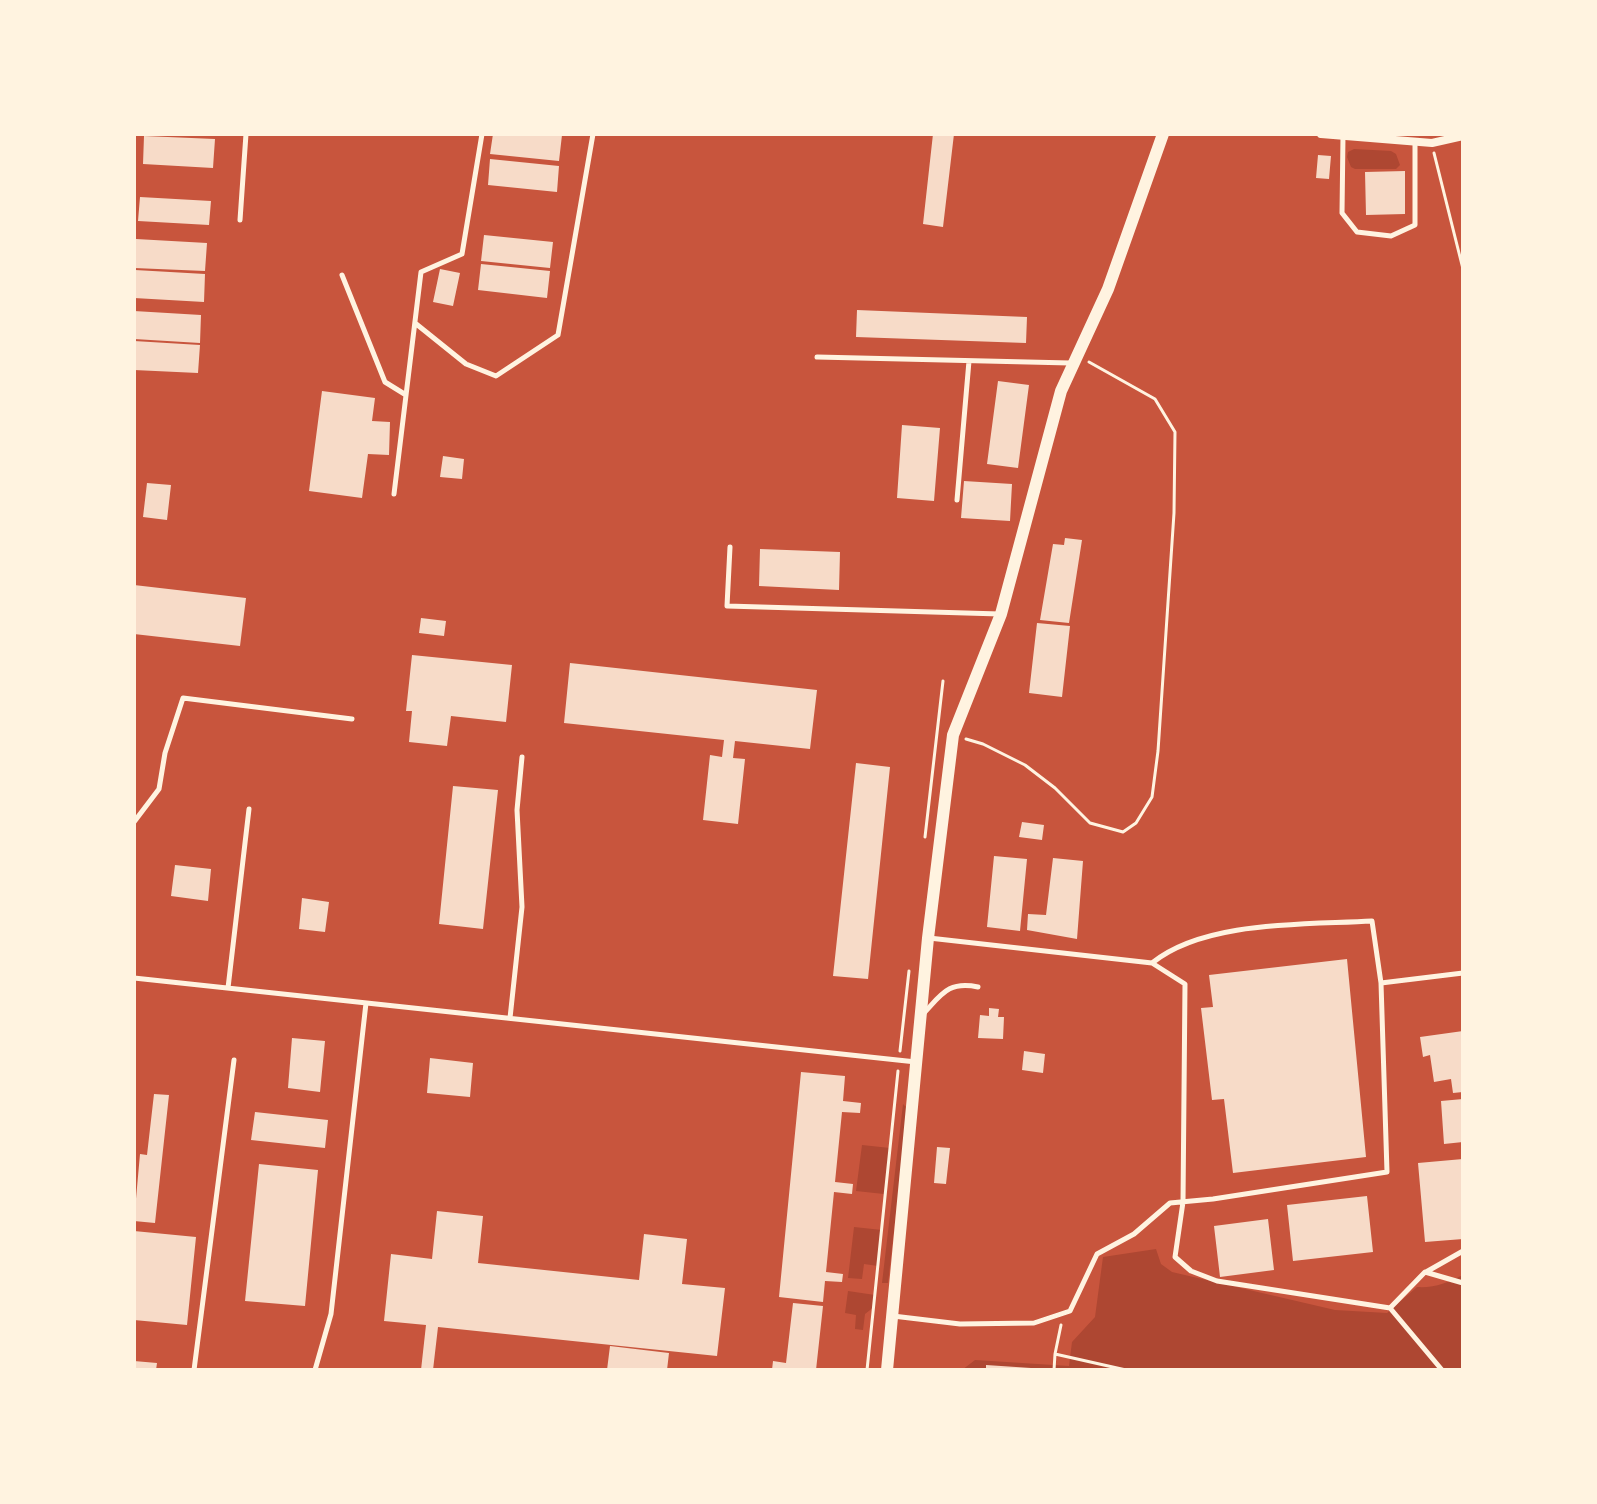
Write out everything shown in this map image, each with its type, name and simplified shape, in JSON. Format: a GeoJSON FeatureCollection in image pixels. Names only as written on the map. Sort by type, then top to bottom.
{"type":"FeatureCollection","features":[{"type":"Feature","properties":{"kind":"street"},"geometry":{"type":"LineString","coordinates":[[887,1370],[928,938],[953,735],[1001,614],[1061,391],[1108,289],[1163,134]]}},
{"type":"Feature","properties":{"kind":"street"},"geometry":{"type":"LineString","coordinates":[[1321,134],[1392,138],[1415,143],[1432,143],[1463,136]]}},
{"type":"Feature","properties":{"kind":"lane"},"geometry":{"type":"LineString","coordinates":[[240,220],[246,134]]}},
{"type":"Feature","properties":{"kind":"lane"},"geometry":{"type":"LineString","coordinates":[[394,494],[421,272],[462,254],[482,134]]}},
{"type":"Feature","properties":{"kind":"lane"},"geometry":{"type":"LineString","coordinates":[[415,323],[466,364],[496,376],[558,335],[593,134]]}},
{"type":"Feature","properties":{"kind":"lane"},"geometry":{"type":"LineString","coordinates":[[1343,136],[1342,213],[1357,232],[1391,236],[1415,225],[1415,143]]}},
{"type":"Feature","properties":{"kind":"lane"},"geometry":{"type":"LineString","coordinates":[[342,275],[385,382],[406,395]]}},
{"type":"Feature","properties":{"kind":"lane"},"geometry":{"type":"LineString","coordinates":[[817,357],[1077,360]]}},
{"type":"Feature","properties":{"kind":"lane"},"geometry":{"type":"LineString","coordinates":[[957,500],[969,361]]}},
{"type":"Feature","properties":{"kind":"lane"},"geometry":{"type":"LineString","coordinates":[[730,547],[727,606],[1001,614]]}},
{"type":"Feature","properties":{"kind":"lane"},"geometry":{"type":"LineString","coordinates":[[134,822],[159,789],[165,753],[183,698],[352,719]]}},
{"type":"Feature","properties":{"kind":"lane"},"geometry":{"type":"LineString","coordinates":[[510,1018],[522,907],[517,810],[522,757]]}},
{"type":"Feature","properties":{"kind":"lane"},"geometry":{"type":"LineString","coordinates":[[228,988],[249,809]]}},
{"type":"Feature","properties":{"kind":"lane"},"geometry":{"type":"LineString","coordinates":[[893,1316],[960,1324],[1034,1323],[1070,1311],[1097,1254],[1134,1234],[1170,1203],[1387,1172],[1381,983],[1372,921],[1268,927],[1215,935],[1168,950],[1152,963]]}},
{"type":"Feature","properties":{"kind":"lane"},"geometry":{"type":"LineString","coordinates":[[928,938],[1152,963],[1185,984],[1183,1202],[1175,1257],[1191,1271],[1217,1281],[1390,1308],[1442,1370]]}},
{"type":"Feature","properties":{"kind":"lane"},"geometry":{"type":"LineString","coordinates":[[1381,983],[1463,973]]}},
{"type":"Feature","properties":{"kind":"lane"},"geometry":{"type":"LineString","coordinates":[[134,978],[916,1062]]}},
{"type":"Feature","properties":{"kind":"lane"},"geometry":{"type":"LineString","coordinates":[[920,1017],[945,991],[960,984],[978,987]]}},
{"type":"Feature","properties":{"kind":"lane"},"geometry":{"type":"LineString","coordinates":[[315,1370],[331,1314],[366,1003]]}},
{"type":"Feature","properties":{"kind":"lane"},"geometry":{"type":"LineString","coordinates":[[194,1370],[234,1060]]}},
{"type":"Feature","properties":{"kind":"lane"},"geometry":{"type":"LineString","coordinates":[[1390,1308],[1425,1272],[1463,1251]]}},
{"type":"Feature","properties":{"kind":"lane"},"geometry":{"type":"LineString","coordinates":[[1425,1272],[1463,1283]]}},
{"type":"Feature","properties":{"kind":"path"},"geometry":{"type":"LineString","coordinates":[[1432,143],[1463,269]]}},
{"type":"Feature","properties":{"kind":"path"},"geometry":{"type":"LineString","coordinates":[[953,735],[983,744],[1025,765],[1055,788],[1090,823],[1123,832],[1136,823],[1152,797],[1174,513],[1175,432],[1155,399],[1077,360]]}},
{"type":"Feature","properties":{"kind":"path"},"geometry":{"type":"LineString","coordinates":[[924,839],[943,681]]}},
{"type":"Feature","properties":{"kind":"path"},"geometry":{"type":"LineString","coordinates":[[867,1370],[910,966]]}},
{"type":"Feature","properties":{"kind":"path"},"geometry":{"type":"LineString","coordinates":[[1054,1370],[1061,1325]]}},
{"type":"Feature","properties":{"kind":"path"},"geometry":{"type":"LineString","coordinates":[[1055,1354],[1126,1370]]}},
{"type":"Feature","properties":{"kind":"shaded area"},"geometry":{"type":"Polygon","coordinates":[[[1354,149],[1391,151],[1396,154],[1400,165],[1396,169],[1355,169],[1347,157],[1348,152],[1354,149]]]}},
{"type":"Feature","properties":{"kind":"shaded area"},"geometry":{"type":"Polygon","coordinates":[[[903,1104],[908,1109],[888,1283],[882,1283],[903,1104]]]}},
{"type":"Feature","properties":{"kind":"shaded area"},"geometry":{"type":"Polygon","coordinates":[[[862,1145],[890,1148],[884,1194],[856,1191],[862,1145]]]}},
{"type":"Feature","properties":{"kind":"shaded area"},"geometry":{"type":"Polygon","coordinates":[[[854,1227],[882,1230],[878,1266],[864,1264],[862,1279],[848,1278],[854,1227]]]}},
{"type":"Feature","properties":{"kind":"shaded area"},"geometry":{"type":"Polygon","coordinates":[[[1156,1249],[1161,1264],[1172,1272],[1335,1310],[1387,1313],[1417,1287],[1430,1287],[1463,1275],[1463,1370],[962,1370],[975,1360],[1069,1366],[1072,1342],[1095,1317],[1103,1257],[1156,1249]]]}},
{"type":"Feature","properties":{"kind":"shaded area"},"geometry":{"type":"Polygon","coordinates":[[[848,1291],[875,1295],[874,1307],[865,1314],[863,1330],[855,1329],[856,1315],[845,1313],[848,1291]]]}},
{"type":"Feature","properties":{"kind":"building"},"geometry":{"type":"Polygon","coordinates":[[[493,134],[562,135],[559,161],[490,154],[493,134]]]}},
{"type":"Feature","properties":{"kind":"building"},"geometry":{"type":"Polygon","coordinates":[[[933,134],[954,134],[943,227],[923,224],[933,134]]]}},
{"type":"Feature","properties":{"kind":"building"},"geometry":{"type":"Polygon","coordinates":[[[144,136],[215,139],[213,168],[143,164],[144,136]]]}},
{"type":"Feature","properties":{"kind":"building"},"geometry":{"type":"Polygon","coordinates":[[[1318,155],[1331,156],[1329,179],[1316,178],[1318,155]]]}},
{"type":"Feature","properties":{"kind":"building"},"geometry":{"type":"Polygon","coordinates":[[[490,159],[559,166],[557,192],[488,185],[490,159]]]}},
{"type":"Feature","properties":{"kind":"building"},"geometry":{"type":"Polygon","coordinates":[[[1405,171],[1405,214],[1366,215],[1365,172],[1405,171]]]}},
{"type":"Feature","properties":{"kind":"building"},"geometry":{"type":"Polygon","coordinates":[[[140,197],[211,201],[209,225],[138,221],[140,197]]]}},
{"type":"Feature","properties":{"kind":"building"},"geometry":{"type":"Polygon","coordinates":[[[484,235],[553,242],[550,268],[481,261],[484,235]]]}},
{"type":"Feature","properties":{"kind":"building"},"geometry":{"type":"Polygon","coordinates":[[[136,239],[207,243],[205,271],[134,268],[136,239]]]}},
{"type":"Feature","properties":{"kind":"building"},"geometry":{"type":"Polygon","coordinates":[[[481,264],[550,271],[547,298],[478,290],[481,264]]]}},
{"type":"Feature","properties":{"kind":"building"},"geometry":{"type":"Polygon","coordinates":[[[440,269],[460,273],[453,306],[433,302],[440,269]]]}},
{"type":"Feature","properties":{"kind":"building"},"geometry":{"type":"Polygon","coordinates":[[[135,270],[205,274],[204,302],[134,298],[135,270]]]}},
{"type":"Feature","properties":{"kind":"building"},"geometry":{"type":"Polygon","coordinates":[[[857,310],[1027,317],[1026,343],[856,337],[857,310]]]}},
{"type":"Feature","properties":{"kind":"building"},"geometry":{"type":"Polygon","coordinates":[[[134,311],[201,315],[200,343],[134,339],[134,311]]]}},
{"type":"Feature","properties":{"kind":"building"},"geometry":{"type":"Polygon","coordinates":[[[134,341],[200,345],[198,373],[134,370],[134,341]]]}},
{"type":"Feature","properties":{"kind":"building"},"geometry":{"type":"Polygon","coordinates":[[[998,381],[1029,385],[1018,468],[987,464],[998,381]]]}},
{"type":"Feature","properties":{"kind":"building"},"geometry":{"type":"Polygon","coordinates":[[[322,391],[375,398],[372,421],[390,422],[389,455],[368,454],[362,498],[309,491],[322,391]]]}},
{"type":"Feature","properties":{"kind":"building"},"geometry":{"type":"Polygon","coordinates":[[[902,425],[940,428],[934,501],[897,498],[902,425]]]}},
{"type":"Feature","properties":{"kind":"building"},"geometry":{"type":"Polygon","coordinates":[[[443,456],[464,459],[462,479],[440,477],[443,456]]]}},
{"type":"Feature","properties":{"kind":"building"},"geometry":{"type":"Polygon","coordinates":[[[964,481],[1012,484],[1010,521],[961,518],[964,481]]]}},
{"type":"Feature","properties":{"kind":"building"},"geometry":{"type":"Polygon","coordinates":[[[147,483],[171,485],[167,520],[143,517],[147,483]]]}},
{"type":"Feature","properties":{"kind":"building"},"geometry":{"type":"Polygon","coordinates":[[[1065,538],[1082,540],[1069,623],[1040,620],[1053,544],[1064,545],[1065,538]]]}},
{"type":"Feature","properties":{"kind":"building"},"geometry":{"type":"Polygon","coordinates":[[[760,549],[840,552],[839,590],[759,586],[760,549]]]}},
{"type":"Feature","properties":{"kind":"building"},"geometry":{"type":"Polygon","coordinates":[[[134,585],[246,598],[240,646],[134,634],[134,585]]]}},
{"type":"Feature","properties":{"kind":"building"},"geometry":{"type":"Polygon","coordinates":[[[421,618],[446,621],[444,636],[419,633],[421,618]]]}},
{"type":"Feature","properties":{"kind":"building"},"geometry":{"type":"Polygon","coordinates":[[[1037,623],[1070,626],[1062,697],[1029,693],[1037,623]]]}},
{"type":"Feature","properties":{"kind":"building"},"geometry":{"type":"Polygon","coordinates":[[[412,655],[512,665],[506,722],[451,716],[447,746],[409,742],[412,711],[406,711],[412,655]]]}},
{"type":"Feature","properties":{"kind":"building"},"geometry":{"type":"Polygon","coordinates":[[[570,663],[817,690],[810,749],[735,741],[733,758],[745,759],[738,824],[703,820],[710,755],[722,757],[724,740],[564,723],[570,663]]]}},
{"type":"Feature","properties":{"kind":"building"},"geometry":{"type":"Polygon","coordinates":[[[856,763],[890,767],[868,979],[833,976],[856,763]]]}},
{"type":"Feature","properties":{"kind":"building"},"geometry":{"type":"Polygon","coordinates":[[[453,786],[498,790],[483,929],[439,924],[453,786]]]}},
{"type":"Feature","properties":{"kind":"building"},"geometry":{"type":"Polygon","coordinates":[[[1022,822],[1044,825],[1042,840],[1019,837],[1022,822]]]}},
{"type":"Feature","properties":{"kind":"building"},"geometry":{"type":"Polygon","coordinates":[[[994,856],[1027,859],[1020,931],[987,927],[994,856]]]}},
{"type":"Feature","properties":{"kind":"building"},"geometry":{"type":"Polygon","coordinates":[[[1053,858],[1083,861],[1077,939],[1027,930],[1028,914],[1046,915],[1053,858]]]}},
{"type":"Feature","properties":{"kind":"building"},"geometry":{"type":"Polygon","coordinates":[[[175,865],[211,869],[208,901],[171,896],[175,865]]]}},
{"type":"Feature","properties":{"kind":"building"},"geometry":{"type":"Polygon","coordinates":[[[302,898],[329,902],[325,932],[299,929],[302,898]]]}},
{"type":"Feature","properties":{"kind":"building"},"geometry":{"type":"Polygon","coordinates":[[[1347,959],[1366,1157],[1233,1173],[1224,1099],[1212,1100],[1201,1008],[1213,1007],[1209,975],[1347,959]]]}},
{"type":"Feature","properties":{"kind":"building"},"geometry":{"type":"Polygon","coordinates":[[[989,1008],[999,1009],[998,1017],[1004,1017],[1003,1039],[978,1038],[980,1015],[989,1016],[989,1008]]]}},
{"type":"Feature","properties":{"kind":"building"},"geometry":{"type":"Polygon","coordinates":[[[1463,1031],[1463,1092],[1453,1093],[1451,1079],[1434,1082],[1430,1055],[1423,1057],[1420,1037],[1463,1031]]]}},
{"type":"Feature","properties":{"kind":"building"},"geometry":{"type":"Polygon","coordinates":[[[292,1038],[325,1041],[320,1092],[288,1088],[292,1038]]]}},
{"type":"Feature","properties":{"kind":"building"},"geometry":{"type":"Polygon","coordinates":[[[1024,1051],[1045,1054],[1043,1073],[1022,1070],[1024,1051]]]}},
{"type":"Feature","properties":{"kind":"building"},"geometry":{"type":"Polygon","coordinates":[[[430,1058],[473,1063],[470,1097],[427,1093],[430,1058]]]}},
{"type":"Feature","properties":{"kind":"building"},"geometry":{"type":"Polygon","coordinates":[[[801,1072],[845,1076],[843,1101],[861,1103],[860,1113],[842,1112],[835,1182],[853,1184],[852,1194],[834,1192],[826,1272],[843,1274],[842,1282],[825,1281],[823,1302],[779,1297],[801,1072]]]}},
{"type":"Feature","properties":{"kind":"building"},"geometry":{"type":"Polygon","coordinates":[[[154,1094],[169,1095],[155,1223],[134,1221],[140,1154],[147,1155],[154,1094]]]}},
{"type":"Feature","properties":{"kind":"building"},"geometry":{"type":"Polygon","coordinates":[[[1463,1099],[1463,1142],[1444,1144],[1441,1101],[1463,1099]]]}},
{"type":"Feature","properties":{"kind":"building"},"geometry":{"type":"Polygon","coordinates":[[[255,1112],[328,1120],[325,1148],[251,1140],[255,1112]]]}},
{"type":"Feature","properties":{"kind":"building"},"geometry":{"type":"Polygon","coordinates":[[[937,1147],[950,1148],[946,1184],[934,1183],[937,1147]]]}},
{"type":"Feature","properties":{"kind":"building"},"geometry":{"type":"Polygon","coordinates":[[[1463,1159],[1463,1239],[1425,1242],[1418,1163],[1463,1159]]]}},
{"type":"Feature","properties":{"kind":"building"},"geometry":{"type":"Polygon","coordinates":[[[259,1164],[318,1170],[305,1306],[245,1301],[259,1164]]]}},
{"type":"Feature","properties":{"kind":"building"},"geometry":{"type":"Polygon","coordinates":[[[1367,1196],[1373,1252],[1293,1261],[1287,1205],[1367,1196]]]}},
{"type":"Feature","properties":{"kind":"building"},"geometry":{"type":"Polygon","coordinates":[[[437,1211],[483,1216],[478,1263],[639,1280],[644,1234],[687,1239],[682,1284],[725,1288],[717,1356],[438,1327],[433,1370],[421,1370],[426,1325],[384,1321],[391,1254],[432,1259],[437,1211]]]}},
{"type":"Feature","properties":{"kind":"building"},"geometry":{"type":"Polygon","coordinates":[[[1268,1219],[1274,1270],[1220,1277],[1214,1226],[1268,1219]]]}},
{"type":"Feature","properties":{"kind":"building"},"geometry":{"type":"Polygon","coordinates":[[[134,1231],[196,1237],[187,1325],[134,1320],[134,1231]]]}},
{"type":"Feature","properties":{"kind":"building"},"geometry":{"type":"Polygon","coordinates":[[[793,1303],[823,1306],[816,1370],[772,1370],[773,1361],[786,1363],[793,1303]]]}},
{"type":"Feature","properties":{"kind":"building"},"geometry":{"type":"Polygon","coordinates":[[[610,1346],[669,1353],[667,1370],[607,1370],[610,1346]]]}},
{"type":"Feature","properties":{"kind":"building"},"geometry":{"type":"Polygon","coordinates":[[[134,1361],[157,1363],[156,1370],[134,1370],[134,1361]]]}},
{"type":"Feature","properties":{"kind":"building"},"geometry":{"type":"Polygon","coordinates":[[[986,1365],[1031,1368],[1031,1370],[986,1370],[986,1365]]]}}]}
